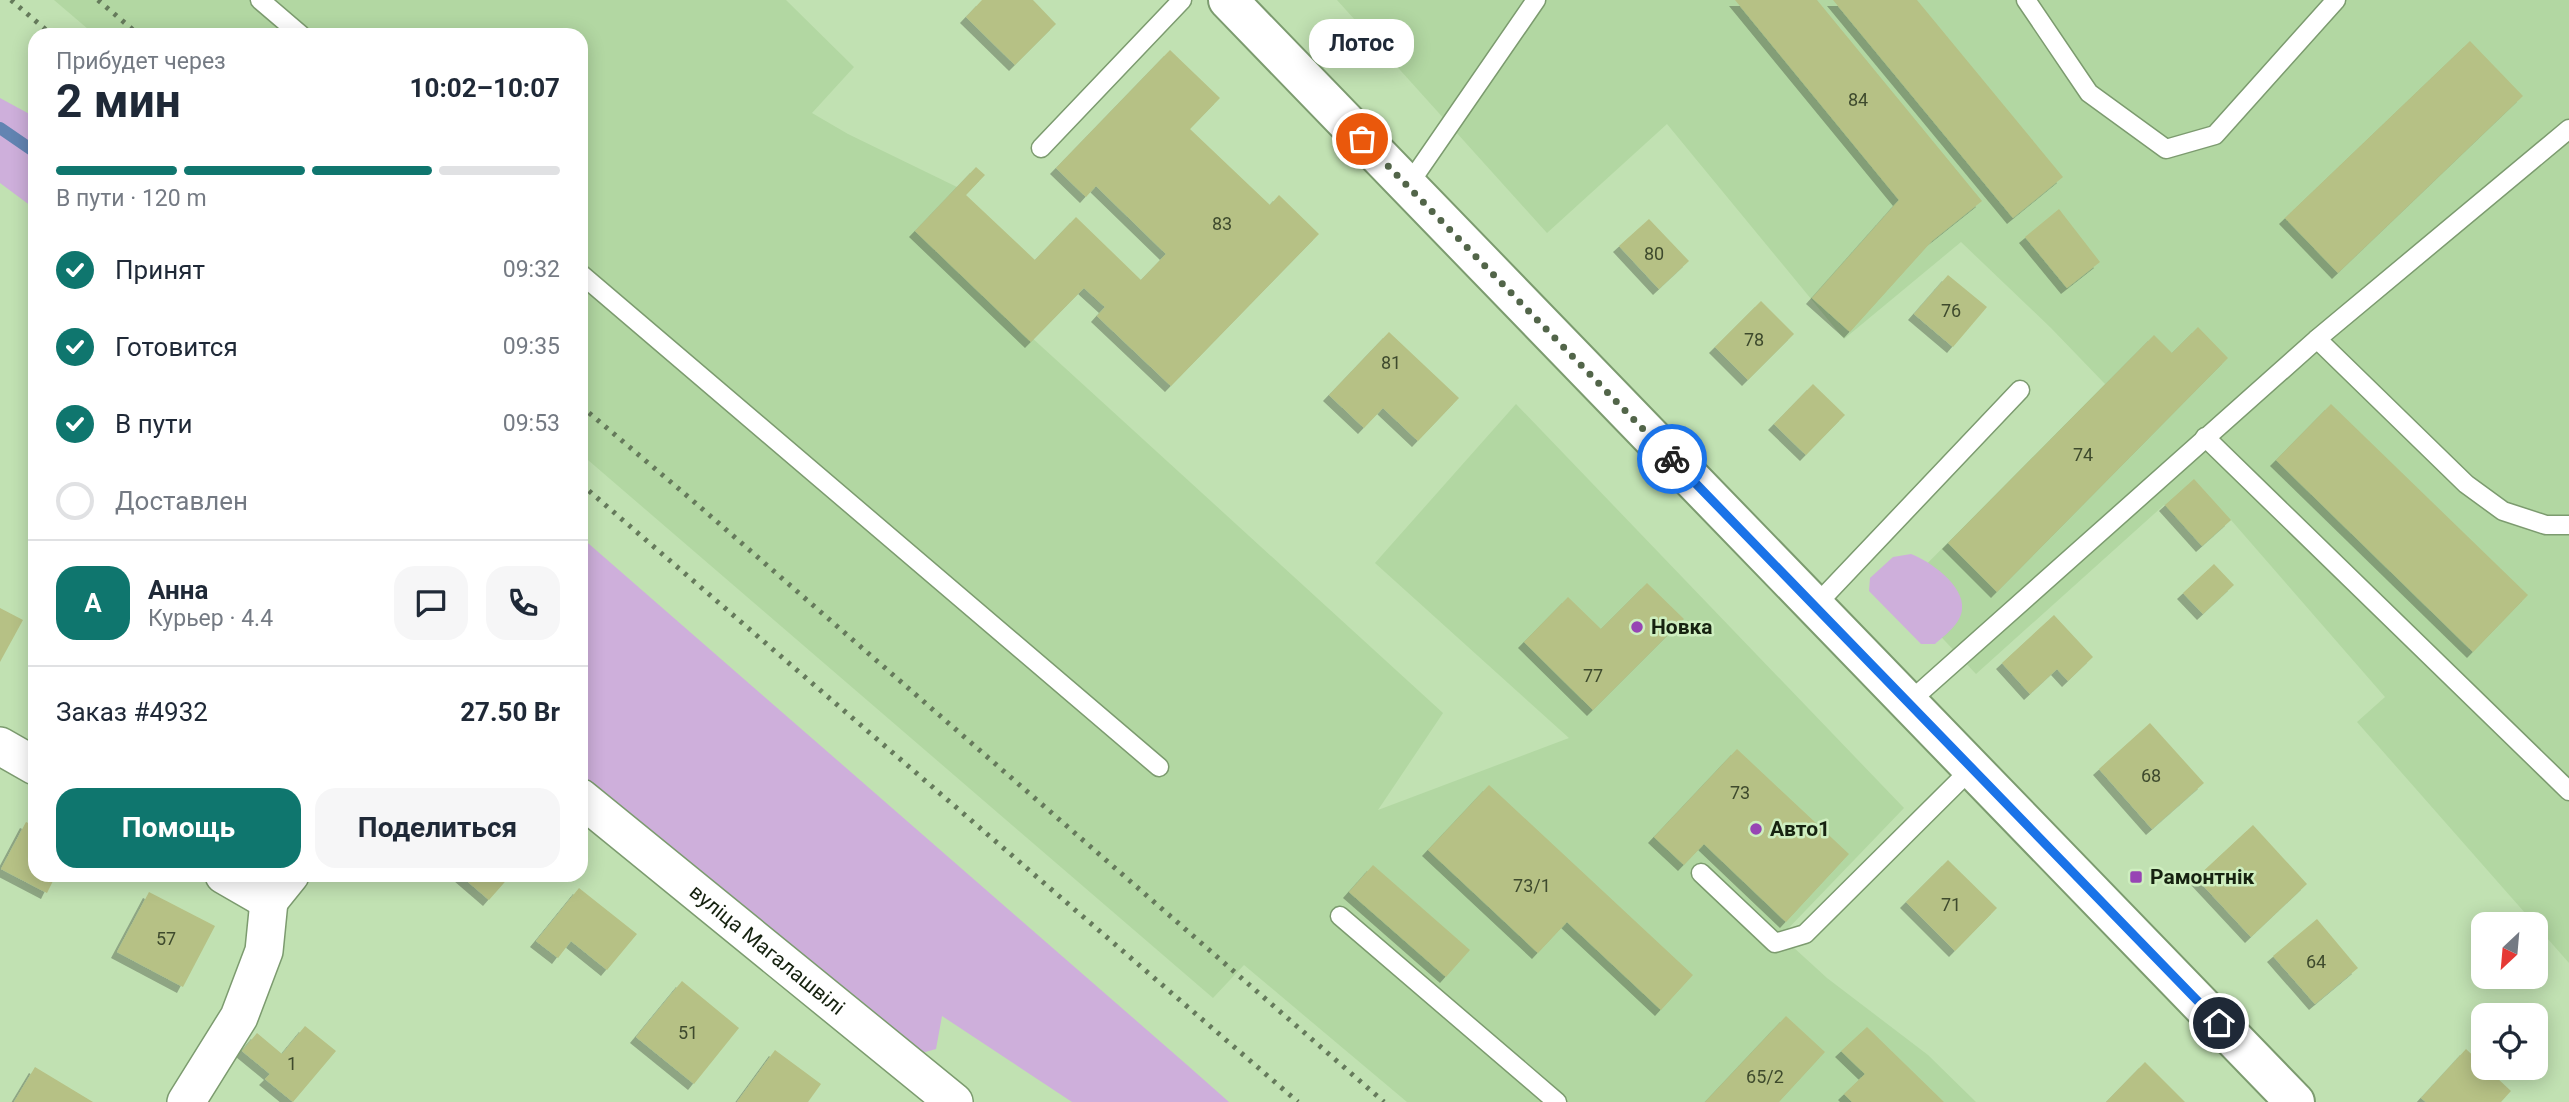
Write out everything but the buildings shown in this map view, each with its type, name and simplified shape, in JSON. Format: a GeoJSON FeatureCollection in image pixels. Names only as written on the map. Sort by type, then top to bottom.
{"type":"FeatureCollection","features":[{"type":"Feature","properties":{"kind":"main road"},"geometry":{"type":"LineString","coordinates":[[1228,0],[2295,1102]]}},
{"type":"Feature","properties":{"kind":"street"},"geometry":{"type":"LineString","coordinates":[[0,746],[28,762]]}},
{"type":"Feature","properties":{"kind":"street","name":"вуліца Магалашвілі"},"geometry":{"type":"LineString","coordinates":[[588,804],[954,1102]]}},
{"type":"Feature","properties":{"kind":"street"},"geometry":{"type":"LineString","coordinates":[[190,1100],[239,1017],[264,951],[279,888],[254,882]]}},
{"type":"Feature","properties":{"kind":"lane"},"geometry":{"type":"LineString","coordinates":[[260,0],[293,28]]}},
{"type":"Feature","properties":{"kind":"lane"},"geometry":{"type":"LineString","coordinates":[[1041,148],[1182,0]]}},
{"type":"Feature","properties":{"kind":"lane"},"geometry":{"type":"LineString","coordinates":[[1407,187],[1536,0]]}},
{"type":"Feature","properties":{"kind":"lane"},"geometry":{"type":"LineString","coordinates":[[2026,0],[2089,93],[2166,149],[2215,135],[2336,0]]}},
{"type":"Feature","properties":{"kind":"lane"},"geometry":{"type":"LineString","coordinates":[[1908,703],[2317,339],[2569,129]]}},
{"type":"Feature","properties":{"kind":"lane"},"geometry":{"type":"LineString","coordinates":[[588,280],[1159,767]]}},
{"type":"Feature","properties":{"kind":"lane"},"geometry":{"type":"LineString","coordinates":[[2317,339],[2466,484],[2503,511],[2546,525],[2569,525]]}},
{"type":"Feature","properties":{"kind":"lane"},"geometry":{"type":"LineString","coordinates":[[1815,606],[2020,390]]}},
{"type":"Feature","properties":{"kind":"lane"},"geometry":{"type":"LineString","coordinates":[[2205,437],[2569,790]]}},
{"type":"Feature","properties":{"kind":"lane"},"geometry":{"type":"LineString","coordinates":[[1701,873],[1775,943],[1805,934],[1972,768]]}},
{"type":"Feature","properties":{"kind":"lane"},"geometry":{"type":"LineString","coordinates":[[1340,916],[1557,1102]]}},
{"type":"Feature","properties":{"kind":"shaded area"},"geometry":{"type":"Polygon","coordinates":[[[54,0],[786,0],[854,67],[812,113],[848,134],[957,187],[915,231],[1443,713],[1378,810],[1569,738],[1375,563],[1516,404],[1904,808],[1781,936],[1827,978],[1928,1055],[1976,1102],[1407,1102],[1244,965],[1213,998],[588,460],[588,28],[87,28],[54,0]]]}},
{"type":"Feature","properties":{"kind":"shaded area"},"geometry":{"type":"Polygon","coordinates":[[[1337,0],[2569,0],[2569,963],[2548,939],[2548,912],[2524,912],[2357,722],[2385,697],[2231,520],[2202,546],[2164,505],[1976,674],[1899,592],[2105,384],[1961,242],[1844,339],[1667,124],[1547,233],[1337,0]]]}},
{"type":"Feature","properties":{"kind":"shaded area"},"geometry":{"type":"Polygon","coordinates":[[[0,98],[28,113],[28,204],[0,183],[0,98]]]}},
{"type":"Feature","properties":{"kind":"shaded area"},"geometry":{"type":"Polygon","coordinates":[[[588,543],[1229,1102],[1072,1102],[942,1016],[936,1049],[911,1056],[588,789],[588,543]]]}},
{"type":"Feature","properties":{"kind":"shaded area"},"geometry":{"type":"Polygon","coordinates":[[[1911,554],[1945,576],[1961,600],[1959,620],[1935,644],[1921,644],[1869,591],[1870,578],[1893,557],[1911,554]]]}},
{"type":"Feature","properties":{"kind":"waterway"},"geometry":{"type":"LineString","coordinates":[[0,128],[28,147]]}},
{"type":"Feature","properties":{"kind":"railway"},"geometry":{"type":"LineString","coordinates":[[11,0],[44,28]]}},
{"type":"Feature","properties":{"kind":"railway"},"geometry":{"type":"LineString","coordinates":[[98,0],[131,28]]}},
{"type":"Feature","properties":{"kind":"railway"},"geometry":{"type":"LineString","coordinates":[[588,412],[1384,1102]]}},
{"type":"Feature","properties":{"kind":"railway"},"geometry":{"type":"LineString","coordinates":[[588,490],[1298,1102]]}},
{"type":"Feature","properties":{"kind":"way so far"},"geometry":{"type":"LineString","coordinates":[[1362,139],[1672,459]]}},
{"type":"Feature","properties":{"kind":"place","name":"Лотос"},"geometry":{"type":"Point","coordinates":[1362,139]}},
{"type":"Feature","properties":{"kind":"place","name":"Новка"},"geometry":{"type":"Point","coordinates":[1637,627]}},
{"type":"Feature","properties":{"kind":"place","name":"Авто1"},"geometry":{"type":"Point","coordinates":[1756,829]}},
{"type":"Feature","properties":{"kind":"place","name":"Рамонтнік"},"geometry":{"type":"Point","coordinates":[2136,877]}},
{"type":"Feature","properties":{"kind":"route"},"geometry":{"type":"LineString","coordinates":[[1672,459],[2219,1023]]}}]}
